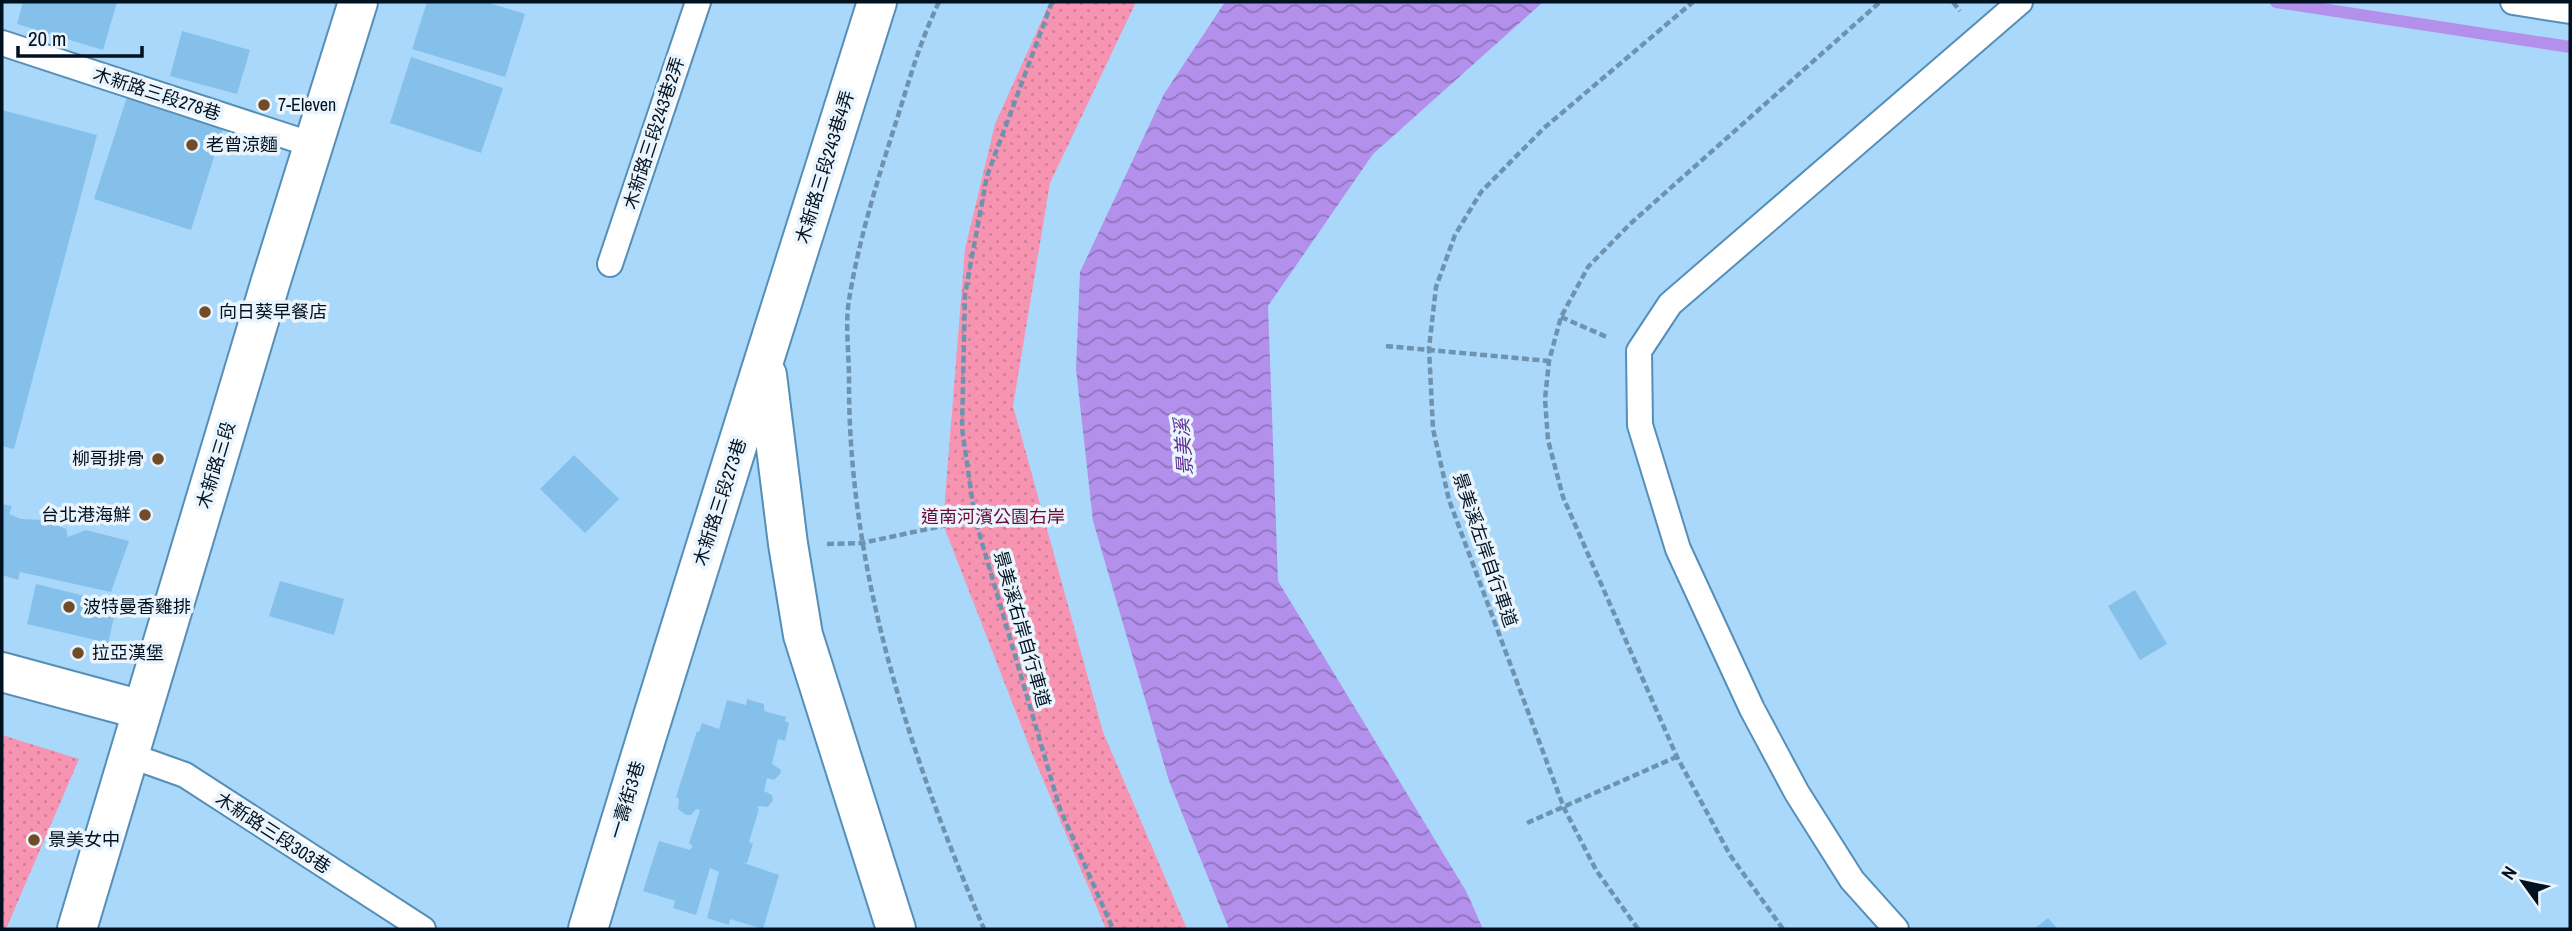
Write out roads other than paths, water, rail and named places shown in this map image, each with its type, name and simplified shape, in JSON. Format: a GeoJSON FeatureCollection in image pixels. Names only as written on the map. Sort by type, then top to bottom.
{"type":"FeatureCollection","features":[{"type":"Feature","properties":{"kind":"street","name":"木新路三段"},"geometry":{"type":"LineString","coordinates":[[77,929],[358,2]]}},
{"type":"Feature","properties":{"kind":"street","name":"木新路三段243巷4弄"},"geometry":{"type":"LineString","coordinates":[[769,348],[877,2]]}},
{"type":"Feature","properties":{"kind":"street","name":"木新路三段273巷"},"geometry":{"type":"LineString","coordinates":[[666,671],[769,348]]}},
{"type":"Feature","properties":{"kind":"street"},"geometry":{"type":"LineString","coordinates":[[769,348],[788,544],[803,635],[897,929]]}},
{"type":"Feature","properties":{"kind":"street","name":"一壽街3巷"},"geometry":{"type":"LineString","coordinates":[[588,929],[666,671]]}},
{"type":"Feature","properties":{"kind":"street"},"geometry":{"type":"LineString","coordinates":[[2,673],[142,710]]}},
{"type":"Feature","properties":{"kind":"lane","name":"木新路三段243巷2弄"},"geometry":{"type":"LineString","coordinates":[[610,264],[698,2]]}},
{"type":"Feature","properties":{"kind":"lane"},"geometry":{"type":"LineString","coordinates":[[1896,929],[1852,880],[1797,793],[1752,709],[1678,549],[1640,425],[1639,351],[1670,304],[2020,2]]}},
{"type":"Feature","properties":{"kind":"lane"},"geometry":{"type":"LineString","coordinates":[[2513,2],[2570,11]]}},
{"type":"Feature","properties":{"kind":"lane","name":"木新路三段278巷"},"geometry":{"type":"LineString","coordinates":[[2,43],[313,145]]}},
{"type":"Feature","properties":{"kind":"lane","name":"木新路三段303巷"},"geometry":{"type":"LineString","coordinates":[[129,755],[185,775],[414,927]]}},
{"type":"Feature","properties":{"kind":"water","name":"景美溪"},"geometry":{"type":"Polygon","coordinates":[[[1225,2],[1543,2],[1373,154],[1268,306],[1278,581],[1466,891],[1483,929],[1229,929],[1169,781],[1093,521],[1076,369],[1080,272],[1164,94],[1225,2]]]}},
{"type":"Feature","properties":{"kind":"waterway"},"geometry":{"type":"LineString","coordinates":[[2276,2],[2570,47]]}},
{"type":"Feature","properties":{"kind":"place","name":"7-Eleven"},"geometry":{"type":"Point","coordinates":[264,105]}},
{"type":"Feature","properties":{"kind":"place","name":"老曾涼麵"},"geometry":{"type":"Point","coordinates":[192,145]}},
{"type":"Feature","properties":{"kind":"place","name":"向日葵早餐店"},"geometry":{"type":"Point","coordinates":[205,312]}},
{"type":"Feature","properties":{"kind":"place","name":"柳哥排骨"},"geometry":{"type":"Point","coordinates":[158,459]}},
{"type":"Feature","properties":{"kind":"place","name":"台北港海鮮"},"geometry":{"type":"Point","coordinates":[145,515]}},
{"type":"Feature","properties":{"kind":"place","name":"波特曼香雞排"},"geometry":{"type":"Point","coordinates":[69,607]}},
{"type":"Feature","properties":{"kind":"place","name":"拉亞漢堡"},"geometry":{"type":"Point","coordinates":[78,653]}},
{"type":"Feature","properties":{"kind":"place","name":"景美女中"},"geometry":{"type":"Point","coordinates":[34,840]}},
{"type":"Feature","properties":{"kind":"park label","name":"道南河濱公園右岸"},"geometry":{"type":"Point","coordinates":[993,517]}}]}
